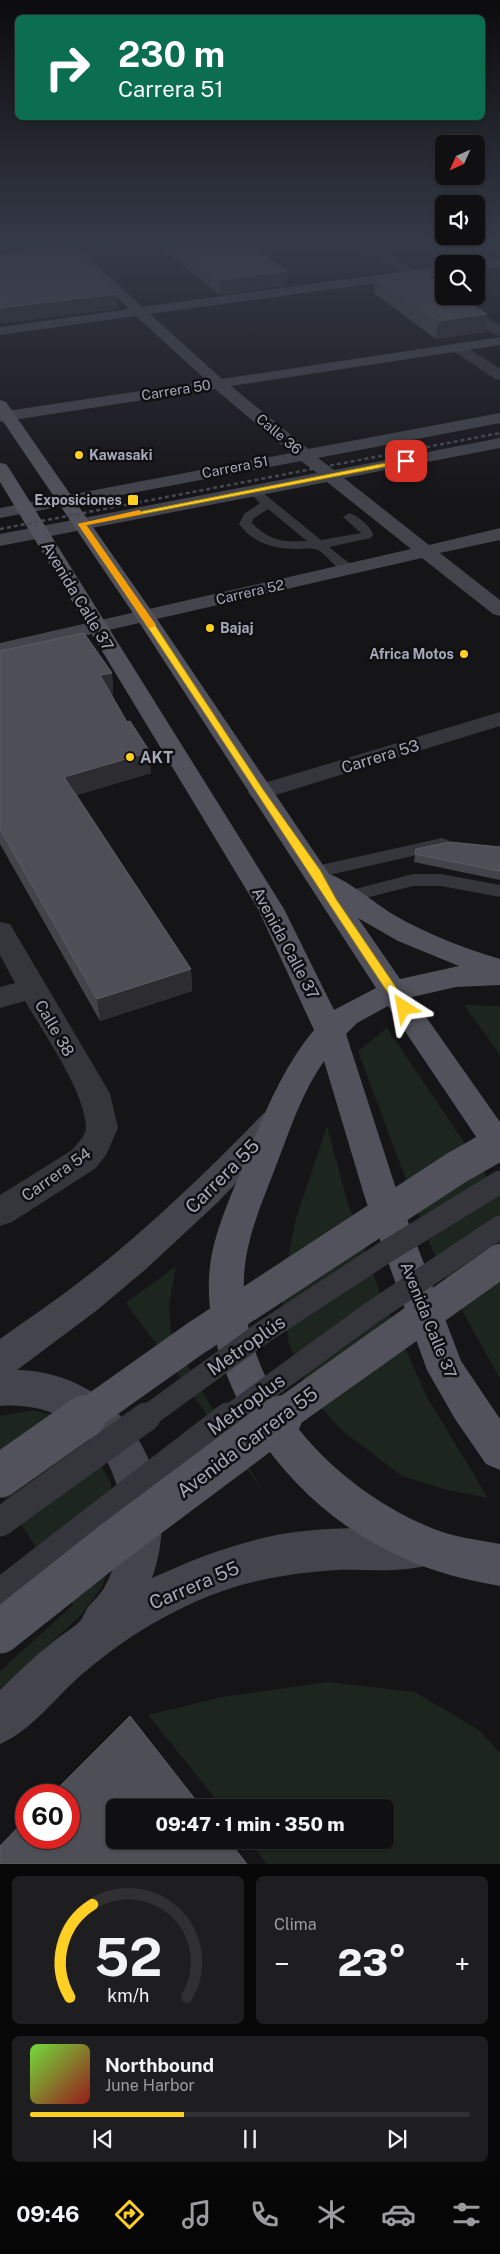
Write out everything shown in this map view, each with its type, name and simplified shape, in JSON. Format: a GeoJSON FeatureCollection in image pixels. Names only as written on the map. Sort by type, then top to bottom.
{"type":"FeatureCollection","features":[{"type":"Feature","properties":{"kind":"main road"},"geometry":{"type":"LineString","coordinates":[[2,413],[66,500],[145,616],[260,792],[316,872],[339,898],[393,992],[500,1147]]}},
{"type":"Feature","properties":{"kind":"main road","name":"Avenida Calle 37"},"geometry":{"type":"LineString","coordinates":[[0,468],[271,909],[330,1032],[360,1134],[432,1336],[446,1370],[468,1406],[500,1451]]}},
{"type":"Feature","properties":{"kind":"main road"},"geometry":{"type":"LineString","coordinates":[[339,898],[417,939],[500,970]]}},
{"type":"Feature","properties":{"kind":"main road"},"geometry":{"type":"LineString","coordinates":[[500,975],[446,978],[393,992],[346,1015],[315,1049],[299,1072],[276,1120],[237,1227],[229,1257],[226,1295],[235,1348],[250,1388],[268,1422],[297,1459],[322,1484],[364,1515],[391,1531],[428,1547],[469,1559],[500,1565]]}},
{"type":"Feature","properties":{"kind":"main road"},"geometry":{"type":"LineString","coordinates":[[0,1476],[196,1338],[456,1168],[500,1143]]}},
{"type":"Feature","properties":{"kind":"main road","name":"Avenida Carrera 55"},"geometry":{"type":"LineString","coordinates":[[0,1632],[125,1533],[225,1458],[367,1354],[500,1261]]}},
{"type":"Feature","properties":{"kind":"street","name":"Calle 36"},"geometry":{"type":"LineString","coordinates":[[161,331],[218,384],[303,454],[500,610]]}},
{"type":"Feature","properties":{"kind":"street","name":"Carrera 50"},"geometry":{"type":"LineString","coordinates":[[2,413],[218,384],[500,341]]}},
{"type":"Feature","properties":{"kind":"street"},"geometry":{"type":"LineString","coordinates":[[457,347],[500,376]]}},
{"type":"Feature","properties":{"kind":"street","name":"Carrera 51"},"geometry":{"type":"LineString","coordinates":[[0,513],[500,418]]}},
{"type":"Feature","properties":{"kind":"street","name":"Carrera 51"},"geometry":{"type":"LineString","coordinates":[[0,540],[500,443]]}},
{"type":"Feature","properties":{"kind":"street","name":"Carrera 52"},"geometry":{"type":"LineString","coordinates":[[0,649],[500,534]]}},
{"type":"Feature","properties":{"kind":"street","name":"Carrera 53"},"geometry":{"type":"LineString","coordinates":[[260,792],[500,720]]}},
{"type":"Feature","properties":{"kind":"street","name":"Calle 38"},"geometry":{"type":"LineString","coordinates":[[0,931],[94,1094],[102,1128]]}},
{"type":"Feature","properties":{"kind":"street"},"geometry":{"type":"LineString","coordinates":[[0,998],[32,988]]}},
{"type":"Feature","properties":{"kind":"street","name":"Carrera 55"},"geometry":{"type":"LineString","coordinates":[[0,1360],[83,1300],[140,1253],[190,1208],[276,1120]]}},
{"type":"Feature","properties":{"kind":"street","name":"Carrera 54"},"geometry":{"type":"LineString","coordinates":[[0,1212],[84,1159],[96,1146],[102,1128]]}},
{"type":"Feature","properties":{"kind":"street"},"geometry":{"type":"LineString","coordinates":[[0,1388],[16,1386],[55,1393],[90,1410],[118,1437],[136,1472],[143,1514],[138,1558],[119,1603],[88,1640]]}},
{"type":"Feature","properties":{"kind":"street","name":"Carrera 55"},"geometry":{"type":"LineString","coordinates":[[0,1720],[88,1640],[135,1610],[184,1585],[250,1561],[297,1553],[428,1547]]}},
{"type":"Feature","properties":{"kind":"lane"},"geometry":{"type":"LineString","coordinates":[[253,490],[348,569]]}},
{"type":"Feature","properties":{"kind":"lane"},"geometry":{"type":"LineString","coordinates":[[268,503],[244,522],[264,540],[274,543],[320,546],[367,535],[367,532],[345,518],[376,512]]}},
{"type":"Feature","properties":{"kind":"lane"},"geometry":{"type":"LineString","coordinates":[[298,528],[313,525]]}},
{"type":"Feature","properties":{"kind":"lane"},"geometry":{"type":"LineString","coordinates":[[316,872],[449,843],[457,844]]}},
{"type":"Feature","properties":{"kind":"lane"},"geometry":{"type":"LineString","coordinates":[[339,898],[412,880],[441,880],[500,891]]}},
{"type":"Feature","properties":{"kind":"lane","name":"Metroplús"},"geometry":{"type":"LineString","coordinates":[[0,1522],[262,1333],[384,1253],[500,1182]]}},
{"type":"Feature","properties":{"kind":"lane","name":"Metroplus"},"geometry":{"type":"LineString","coordinates":[[0,1593],[155,1470],[244,1404],[400,1292],[500,1227]]}},
{"type":"Feature","properties":{"kind":"shaded area"},"geometry":{"type":"Polygon","coordinates":[[[464,1005],[500,1006],[500,1055],[464,1005]]]}},
{"type":"Feature","properties":{"kind":"shaded area"},"geometry":{"type":"Polygon","coordinates":[[[387,1028],[500,1196],[500,1379],[469,1323],[432,1249],[358,1051],[387,1028]]]}},
{"type":"Feature","properties":{"kind":"shaded area"},"geometry":{"type":"Polygon","coordinates":[[[327,1126],[346,1197],[379,1290],[427,1397],[488,1498],[447,1490],[402,1476],[344,1432],[311,1397],[289,1344],[281,1294],[296,1218],[327,1126]]]}},
{"type":"Feature","properties":{"kind":"shaded area"},"geometry":{"type":"Polygon","coordinates":[[[176,1266],[169,1306],[171,1332],[194,1378],[265,1494],[126,1303],[176,1266]]]}},
{"type":"Feature","properties":{"kind":"shaded area"},"geometry":{"type":"Polygon","coordinates":[[[33,1410],[61,1417],[91,1445],[111,1484],[116,1543],[102,1587],[80,1616],[0,1689],[0,1671],[73,1605],[0,1491],[0,1416],[33,1410]]]}},
{"type":"Feature","properties":{"kind":"shaded area"},"geometry":{"type":"Polygon","coordinates":[[[328,1682],[415,1692],[479,1730],[500,1753],[500,1864],[267,1864],[255,1849],[394,1849],[394,1799],[216,1799],[148,1715],[222,1697],[328,1682]]]}},
{"type":"Feature","properties":{"kind":"building"},"geometry":{"type":"Polygon","coordinates":[[[84,633],[112,673],[100,675],[127,722],[130,721],[150,752],[64,777],[191,969],[97,999],[0,829],[0,651],[84,633]]]}},
{"type":"Feature","properties":{"kind":"building"},"geometry":{"type":"Polygon","coordinates":[[[450,842],[500,847],[500,871],[415,854],[416,849],[450,842]]]}},
{"type":"Feature","properties":{"kind":"building"},"geometry":{"type":"Polygon","coordinates":[[[130,1716],[195,1799],[106,1799],[106,1849],[235,1849],[247,1864],[0,1864],[0,1846],[15,1830],[15,1849],[80,1849],[80,1784],[62,1784],[130,1716]]]}},
{"type":"Feature","properties":{"kind":"railway"},"geometry":{"type":"LineString","coordinates":[[0,529],[500,433]]}},
{"type":"Feature","properties":{"kind":"slow traffic"},"geometry":{"type":"LineString","coordinates":[[139,513],[81,524],[151,625]]}},
{"type":"Feature","properties":{"kind":"place","name":"Kawasaki"},"geometry":{"type":"Point","coordinates":[79,455]}},
{"type":"Feature","properties":{"kind":"place","name":"Exposiciones"},"geometry":{"type":"Point","coordinates":[133,500]}},
{"type":"Feature","properties":{"kind":"place","name":"Bajaj"},"geometry":{"type":"Point","coordinates":[210,628]}},
{"type":"Feature","properties":{"kind":"place","name":"Africa Motos"},"geometry":{"type":"Point","coordinates":[464,654]}},
{"type":"Feature","properties":{"kind":"place","name":"AKT"},"geometry":{"type":"Point","coordinates":[130,757]}},
{"type":"Feature","properties":{"kind":"route"},"geometry":{"type":"LineString","coordinates":[[404,1008],[332,900],[316,872],[260,792],[115,571],[81,524],[406,461]]}}]}
